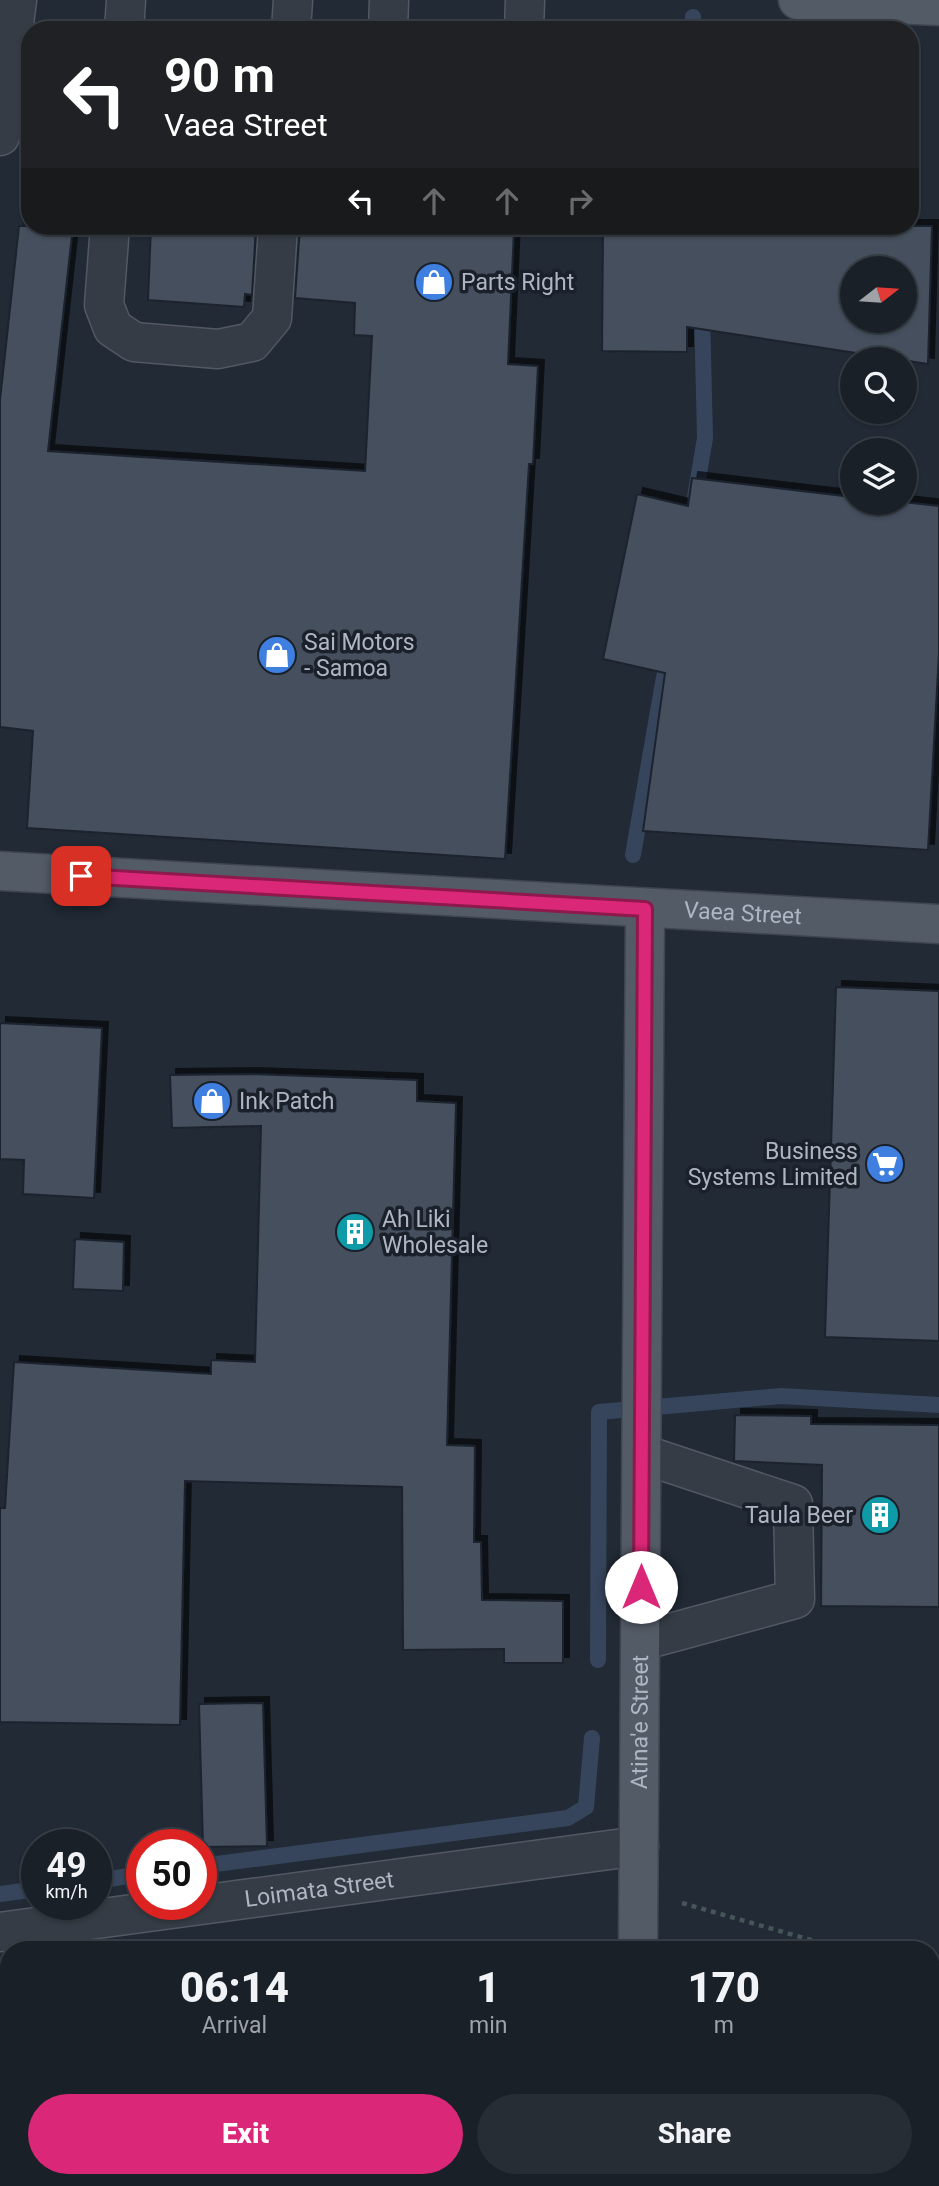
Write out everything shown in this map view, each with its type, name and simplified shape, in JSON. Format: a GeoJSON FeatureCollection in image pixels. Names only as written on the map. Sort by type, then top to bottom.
{"type":"FeatureCollection","features":[{"type":"Feature","properties":{"kind":"main road"},"geometry":{"type":"LineString","coordinates":[[799,0],[939,6]]}},
{"type":"Feature","properties":{"kind":"main road","name":"Vaea Street"},"geometry":{"type":"LineString","coordinates":[[0,871],[939,924]]}},
{"type":"Feature","properties":{"kind":"main road","name":"Atina'e Street"},"geometry":{"type":"LineString","coordinates":[[639,1941],[645,909]]}},
{"type":"Feature","properties":{"kind":"street"},"geometry":{"type":"LineString","coordinates":[[0,136],[17,0]]}},
{"type":"Feature","properties":{"kind":"street"},"geometry":{"type":"LineString","coordinates":[[125,21],[126,0]]}},
{"type":"Feature","properties":{"kind":"street"},"geometry":{"type":"LineString","coordinates":[[292,21],[293,0]]}},
{"type":"Feature","properties":{"kind":"street"},"geometry":{"type":"LineString","coordinates":[[388,21],[389,0]]}},
{"type":"Feature","properties":{"kind":"street"},"geometry":{"type":"LineString","coordinates":[[524,21],[525,0]]}},
{"type":"Feature","properties":{"kind":"street"},"geometry":{"type":"LineString","coordinates":[[109,235],[104,305],[113,328],[134,342],[218,349],[252,342],[272,318],[277,235]]}},
{"type":"Feature","properties":{"kind":"street"},"geometry":{"type":"LineString","coordinates":[[641,1640],[795,1599],[793,1504],[642,1443]]}},
{"type":"Feature","properties":{"kind":"street","name":"Loimata Street"},"geometry":{"type":"LineString","coordinates":[[0,1932],[639,1846]]}},
{"type":"Feature","properties":{"kind":"path"},"geometry":{"type":"LineString","coordinates":[[638,1891],[814,1941]]}},
{"type":"Feature","properties":{"kind":"building","name":"Sai Motors - Samoa"},"geometry":{"type":"Polygon","coordinates":[[[19,226],[21,235],[72,235],[48,451],[365,471],[372,336],[354,335],[355,303],[295,298],[299,235],[514,235],[508,364],[538,366],[533,464],[529,464],[505,859],[27,828],[33,731],[0,727],[0,400],[19,226]]]}},
{"type":"Feature","properties":{"kind":"building"},"geometry":{"type":"Polygon","coordinates":[[[919,226],[932,226],[928,364],[917,362],[917,347],[840,347],[840,350],[687,327],[687,352],[602,351],[603,235],[919,235],[919,226]]]}},
{"type":"Feature","properties":{"kind":"building"},"geometry":{"type":"Polygon","coordinates":[[[151,235],[255,235],[252,295],[245,294],[244,307],[148,300],[151,235]]]}},
{"type":"Feature","properties":{"kind":"building"},"geometry":{"type":"Polygon","coordinates":[[[692,478],[840,496],[840,515],[917,515],[917,504],[939,506],[939,653],[928,850],[643,831],[665,673],[603,659],[637,494],[688,506],[692,478]]]}},
{"type":"Feature","properties":{"kind":"building","name":"Business Systems Limited"},"geometry":{"type":"Polygon","coordinates":[[[836,987],[939,991],[939,1341],[825,1337],[836,987]]]}},
{"type":"Feature","properties":{"kind":"building"},"geometry":{"type":"Polygon","coordinates":[[[0,1023],[102,1028],[94,1198],[23,1194],[24,1160],[0,1159],[0,1023]]]}},
{"type":"Feature","properties":{"kind":"building"},"geometry":{"type":"Polygon","coordinates":[[[252,1074],[417,1080],[417,1101],[456,1103],[447,1445],[475,1446],[474,1542],[481,1542],[482,1600],[563,1601],[563,1663],[504,1663],[504,1649],[403,1650],[402,1487],[185,1481],[180,1725],[0,1722],[0,1508],[5,1508],[14,1362],[211,1374],[211,1360],[255,1362],[261,1126],[172,1128],[170,1075],[252,1074]]]}},
{"type":"Feature","properties":{"kind":"building"},"geometry":{"type":"Polygon","coordinates":[[[75,1239],[124,1242],[123,1291],[73,1289],[75,1239]]]}},
{"type":"Feature","properties":{"kind":"building","name":"Taula Beer"},"geometry":{"type":"Polygon","coordinates":[[[735,1415],[811,1416],[811,1424],[939,1425],[939,1607],[821,1606],[822,1465],[734,1461],[735,1415]]]}},
{"type":"Feature","properties":{"kind":"building"},"geometry":{"type":"Polygon","coordinates":[[[263,1703],[267,1846],[217,1847],[217,1829],[202,1829],[199,1704],[263,1703]]]}},
{"type":"Feature","properties":{"kind":"waterway"},"geometry":{"type":"LineString","coordinates":[[695,497],[705,438],[702,311]]}},
{"type":"Feature","properties":{"kind":"waterway"},"geometry":{"type":"LineString","coordinates":[[633,855],[668,654]]}},
{"type":"Feature","properties":{"kind":"waterway"},"geometry":{"type":"LineString","coordinates":[[598,1660],[599,1412],[781,1396],[939,1405]]}},
{"type":"Feature","properties":{"kind":"waterway"},"geometry":{"type":"LineString","coordinates":[[217,1864],[568,1818],[586,1807],[592,1738]]}},
{"type":"Feature","properties":{"kind":"waterway"},"geometry":{"type":"LineString","coordinates":[[112,1879],[126,1876]]}},
{"type":"Feature","properties":{"kind":"waterway"},"geometry":{"type":"LineString","coordinates":[[0,1894],[21,1891]]}},
{"type":"Feature","properties":{"kind":"place","name":"Parts Right"},"geometry":{"type":"Point","coordinates":[434,282]}},
{"type":"Feature","properties":{"kind":"place","name":"Sai Motors - Samoa"},"geometry":{"type":"Point","coordinates":[277,655]}},
{"type":"Feature","properties":{"kind":"place","name":"Ink Patch"},"geometry":{"type":"Point","coordinates":[212,1101]}},
{"type":"Feature","properties":{"kind":"place","name":"Business Systems Limited"},"geometry":{"type":"Point","coordinates":[885,1164]}},
{"type":"Feature","properties":{"kind":"place","name":"Ah Liki Wholesale"},"geometry":{"type":"Point","coordinates":[355,1232]}},
{"type":"Feature","properties":{"kind":"place","name":"Taula Beer"},"geometry":{"type":"Point","coordinates":[880,1515]}},
{"type":"Feature","properties":{"kind":"route"},"geometry":{"type":"LineString","coordinates":[[81,876],[645,909],[641,1587]]}}]}
